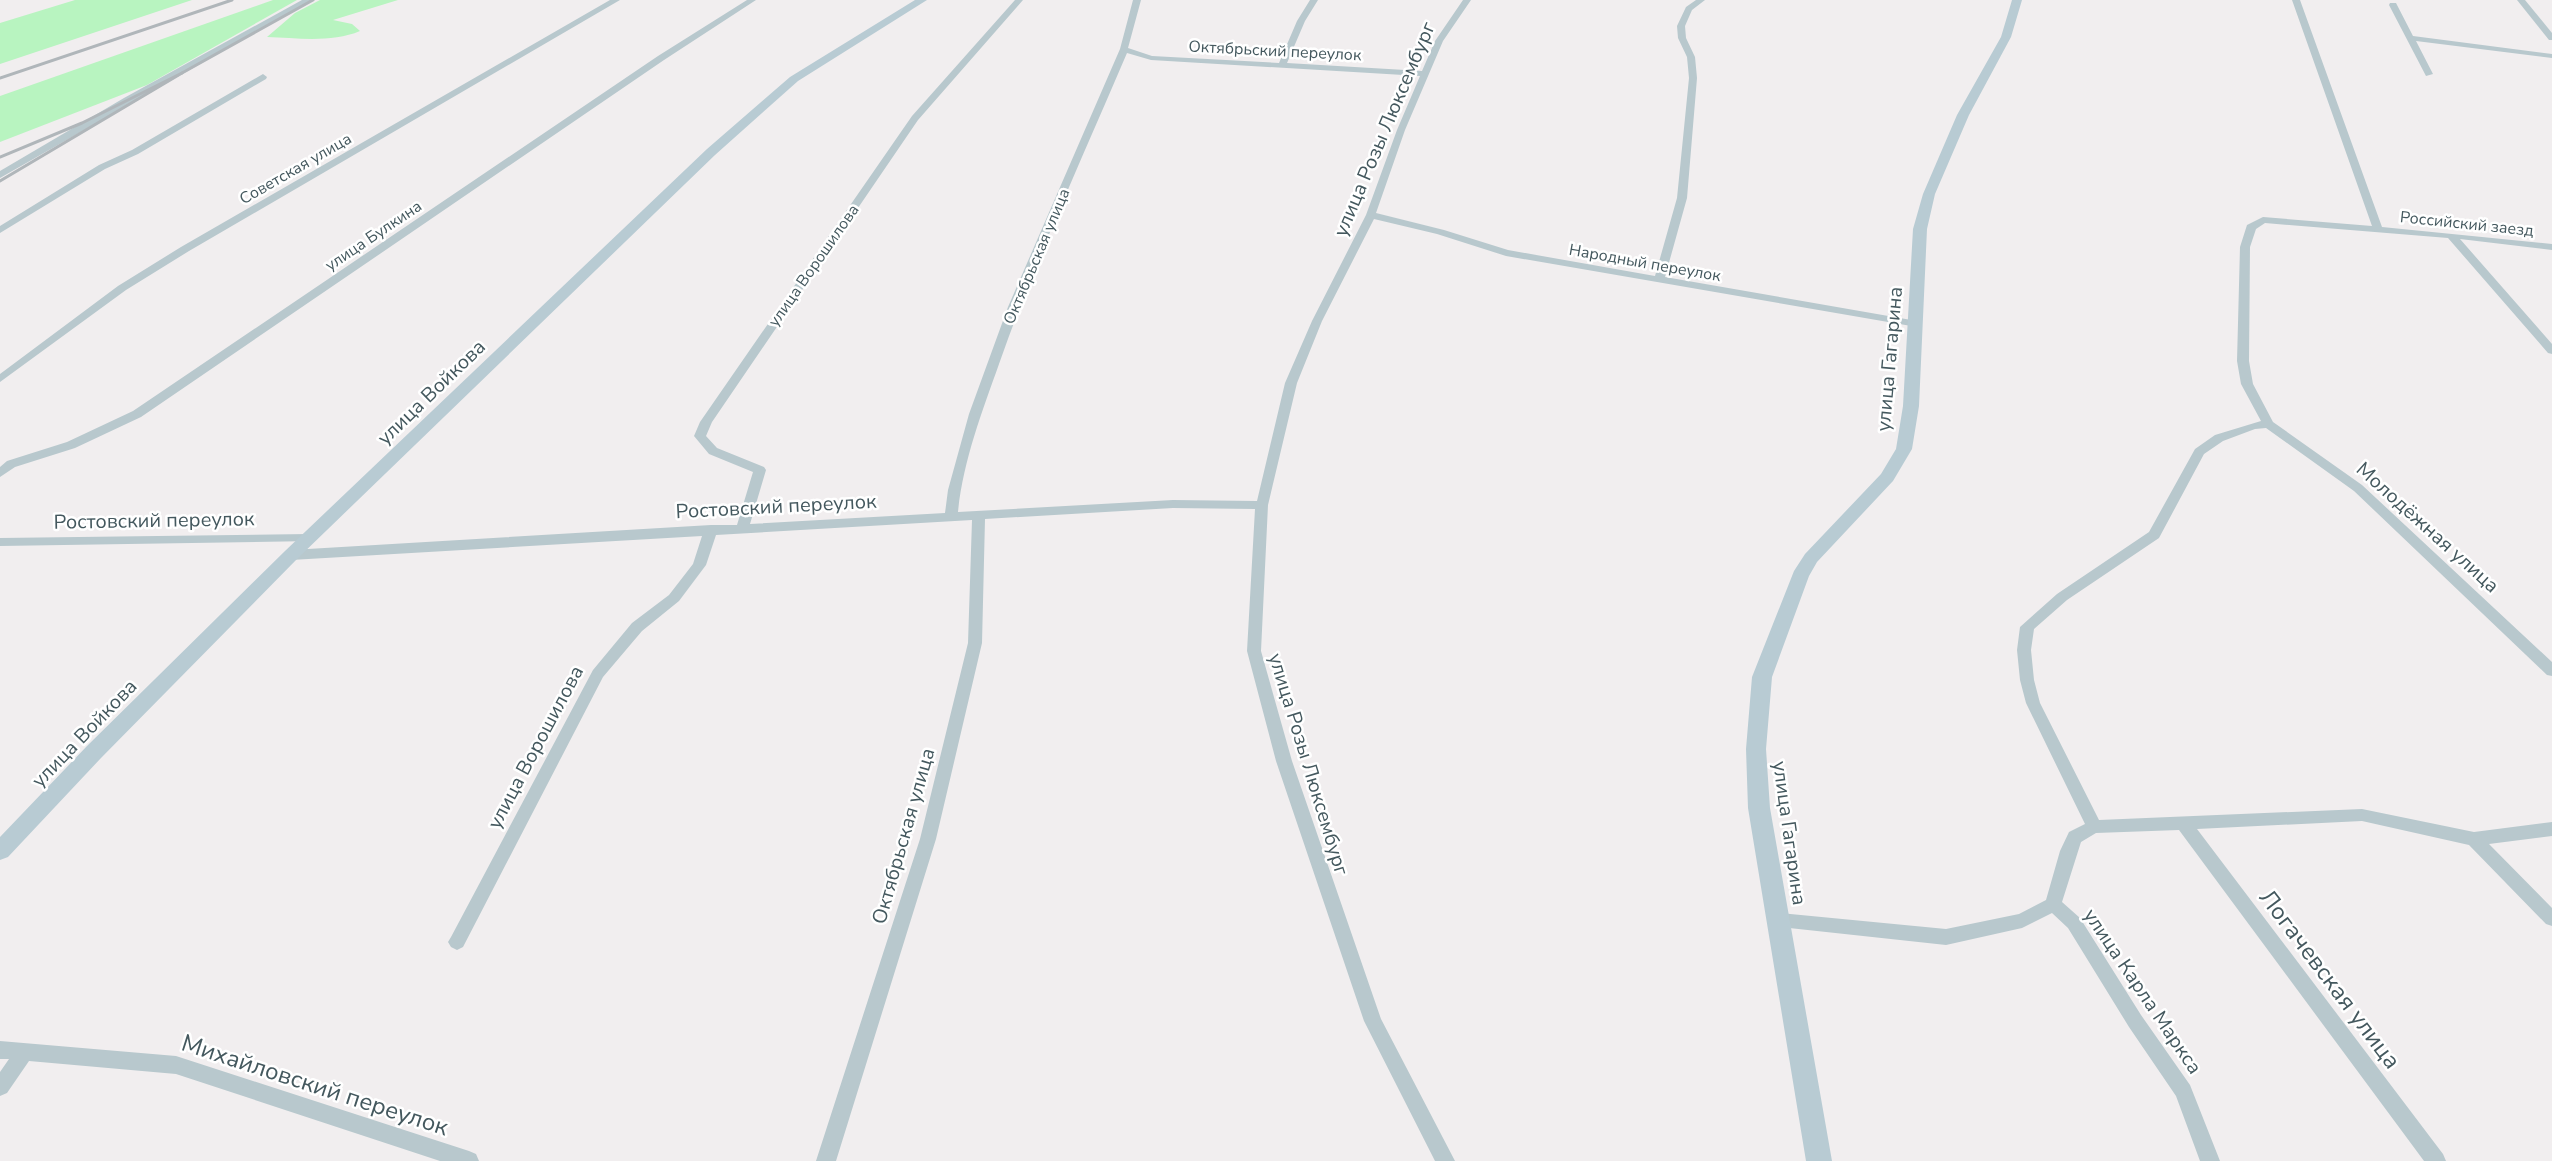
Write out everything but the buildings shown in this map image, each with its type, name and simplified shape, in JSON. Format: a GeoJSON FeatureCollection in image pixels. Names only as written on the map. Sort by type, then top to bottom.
{"type":"FeatureCollection","features":[{"type":"Feature","properties":{"kind":"main road","name":"улица Войкова"},"geometry":{"type":"LineString","coordinates":[[0,851],[102,743],[291,555],[760,107],[794,79],[922,0]]}},
{"type":"Feature","properties":{"kind":"main road","name":"улица Гагарина"},"geometry":{"type":"LineString","coordinates":[[1820,1161],[1759,808],[1756,749],[1762,677],[1800,575],[1811,558],[1887,477],[1904,449],[1911,406],[1917,324],[1920,229],[1929,194],[1963,115],[2006,37],[2017,0]]}},
{"type":"Feature","properties":{"kind":"street"},"geometry":{"type":"LineString","coordinates":[[0,175],[127,100],[308,0]]}},
{"type":"Feature","properties":{"kind":"street","name":"Советская улица"},"geometry":{"type":"LineString","coordinates":[[0,380],[122,288],[176,254],[616,0]]}},
{"type":"Feature","properties":{"kind":"street","name":"улица Булкина"},"geometry":{"type":"LineString","coordinates":[[0,473],[11,464],[71,445],[137,414],[661,58],[752,0]]}},
{"type":"Feature","properties":{"kind":"street","name":"улица Ворошилова"},"geometry":{"type":"LineString","coordinates":[[743,528],[760,470],[713,451],[700,436],[706,422],[915,118],[1019,0]]}},
{"type":"Feature","properties":{"kind":"street","name":"Октябрьская улица"},"geometry":{"type":"LineString","coordinates":[[951,516],[954,490],[975,414],[1013,307],[1124,49],[1137,0]]}},
{"type":"Feature","properties":{"kind":"street"},"geometry":{"type":"LineString","coordinates":[[1282,64],[1301,21],[1314,0]]}},
{"type":"Feature","properties":{"kind":"street","name":"улица Розы Люксембург"},"geometry":{"type":"LineString","coordinates":[[1445,1161],[1373,1021],[1281,750],[1254,651],[1262,505],[1291,383],[1317,321],[1371,215],[1401,130],[1439,41],[1467,0]]}},
{"type":"Feature","properties":{"kind":"street"},"geometry":{"type":"LineString","coordinates":[[1659,280],[1682,198],[1693,78],[1691,57],[1682,38],[1681,26],[1689,9],[1701,0]]}},
{"type":"Feature","properties":{"kind":"street"},"geometry":{"type":"LineString","coordinates":[[2296,0],[2378,229]]}},
{"type":"Feature","properties":{"kind":"street"},"geometry":{"type":"LineString","coordinates":[[2522,0],[2552,38]]}},
{"type":"Feature","properties":{"kind":"street"},"geometry":{"type":"LineString","coordinates":[[2393,5],[2429,74]]}},
{"type":"Feature","properties":{"kind":"street"},"geometry":{"type":"LineString","coordinates":[[2410,38],[2552,56]]}},
{"type":"Feature","properties":{"kind":"street","name":"Октябрьский переулок"},"geometry":{"type":"LineString","coordinates":[[1124,49],[1151,57],[1425,74]]}},
{"type":"Feature","properties":{"kind":"street"},"geometry":{"type":"LineString","coordinates":[[0,230],[102,167],[135,152],[262,77]]}},
{"type":"Feature","properties":{"kind":"street","name":"Народный переулок"},"geometry":{"type":"LineString","coordinates":[[1371,215],[1440,232],[1506,253],[1917,324]]}},
{"type":"Feature","properties":{"kind":"street","name":"Молодёжная улица"},"geometry":{"type":"LineString","coordinates":[[2378,229],[2263,220],[2251,227],[2245,247],[2243,361],[2247,384],[2268,424],[2358,488],[2552,671]]}},
{"type":"Feature","properties":{"kind":"street","name":"Российский заезд"},"geometry":{"type":"LineString","coordinates":[[2378,229],[2552,247]]}},
{"type":"Feature","properties":{"kind":"street"},"geometry":{"type":"LineString","coordinates":[[2451,235],[2552,351]]}},
{"type":"Feature","properties":{"kind":"street"},"geometry":{"type":"LineString","coordinates":[[2268,424],[2253,426],[2219,438],[2199,452],[2154,535],[2062,597],[2028,627],[2024,650],[2027,680],[2033,703],[2094,827],[2185,825],[2362,815],[2474,839],[2552,829]]}},
{"type":"Feature","properties":{"kind":"street","name":"Ростовский переулок"},"geometry":{"type":"LineString","coordinates":[[291,555],[1173,504],[1262,505]]}},
{"type":"Feature","properties":{"kind":"street","name":"Октябрьская улица"},"geometry":{"type":"LineString","coordinates":[[826,1161],[928,839],[975,644],[979,515]]}},
{"type":"Feature","properties":{"kind":"street","name":"улица Ворошилова"},"geometry":{"type":"LineString","coordinates":[[457,942],[598,674],[637,627],[674,598],[699,565],[711,529]]}},
{"type":"Feature","properties":{"kind":"street","name":"Ростовский переулок"},"geometry":{"type":"LineString","coordinates":[[0,542],[309,538]]}},
{"type":"Feature","properties":{"kind":"street","name":"Логачевская улица"},"geometry":{"type":"LineString","coordinates":[[2185,825],[2436,1161]]}},
{"type":"Feature","properties":{"kind":"street","name":"улица Карла Маркса"},"geometry":{"type":"LineString","coordinates":[[2094,827],[2075,837],[2068,851],[2053,904],[2074,923],[2134,1021],[2183,1091],[2210,1161]]}},
{"type":"Feature","properties":{"kind":"street"},"geometry":{"type":"LineString","coordinates":[[2474,839],[2552,919]]}},
{"type":"Feature","properties":{"kind":"street"},"geometry":{"type":"LineString","coordinates":[[1780,920],[1946,937],[2022,921],[2053,904]]}},
{"type":"Feature","properties":{"kind":"street","name":"Михайловский переулок"},"geometry":{"type":"LineString","coordinates":[[0,1050],[176,1065],[469,1161]]}},
{"type":"Feature","properties":{"kind":"street"},"geometry":{"type":"LineString","coordinates":[[0,1087],[25,1052]]}},
{"type":"Feature","properties":{"kind":"green space"},"geometry":{"type":"Polygon","coordinates":[[[75,0],[192,0],[0,64],[0,23],[75,0]]]}},
{"type":"Feature","properties":{"kind":"green space"},"geometry":{"type":"Polygon","coordinates":[[[273,0],[297,0],[147,85],[0,142],[0,96],[273,0]]]}},
{"type":"Feature","properties":{"kind":"green space"},"geometry":{"type":"Polygon","coordinates":[[[320,0],[398,0],[333,20],[352,24],[360,31],[349,35],[314,39],[267,37],[295,13],[320,0]]]}},
{"type":"Feature","properties":{"kind":"railway"},"geometry":{"type":"LineString","coordinates":[[0,78],[232,0]]}},
{"type":"Feature","properties":{"kind":"railway"},"geometry":{"type":"LineString","coordinates":[[182,73],[313,0]]}},
{"type":"Feature","properties":{"kind":"railway"},"geometry":{"type":"LineString","coordinates":[[0,157],[82,123],[182,73]]}},
{"type":"Feature","properties":{"kind":"railway"},"geometry":{"type":"LineString","coordinates":[[0,181],[182,73]]}}]}
